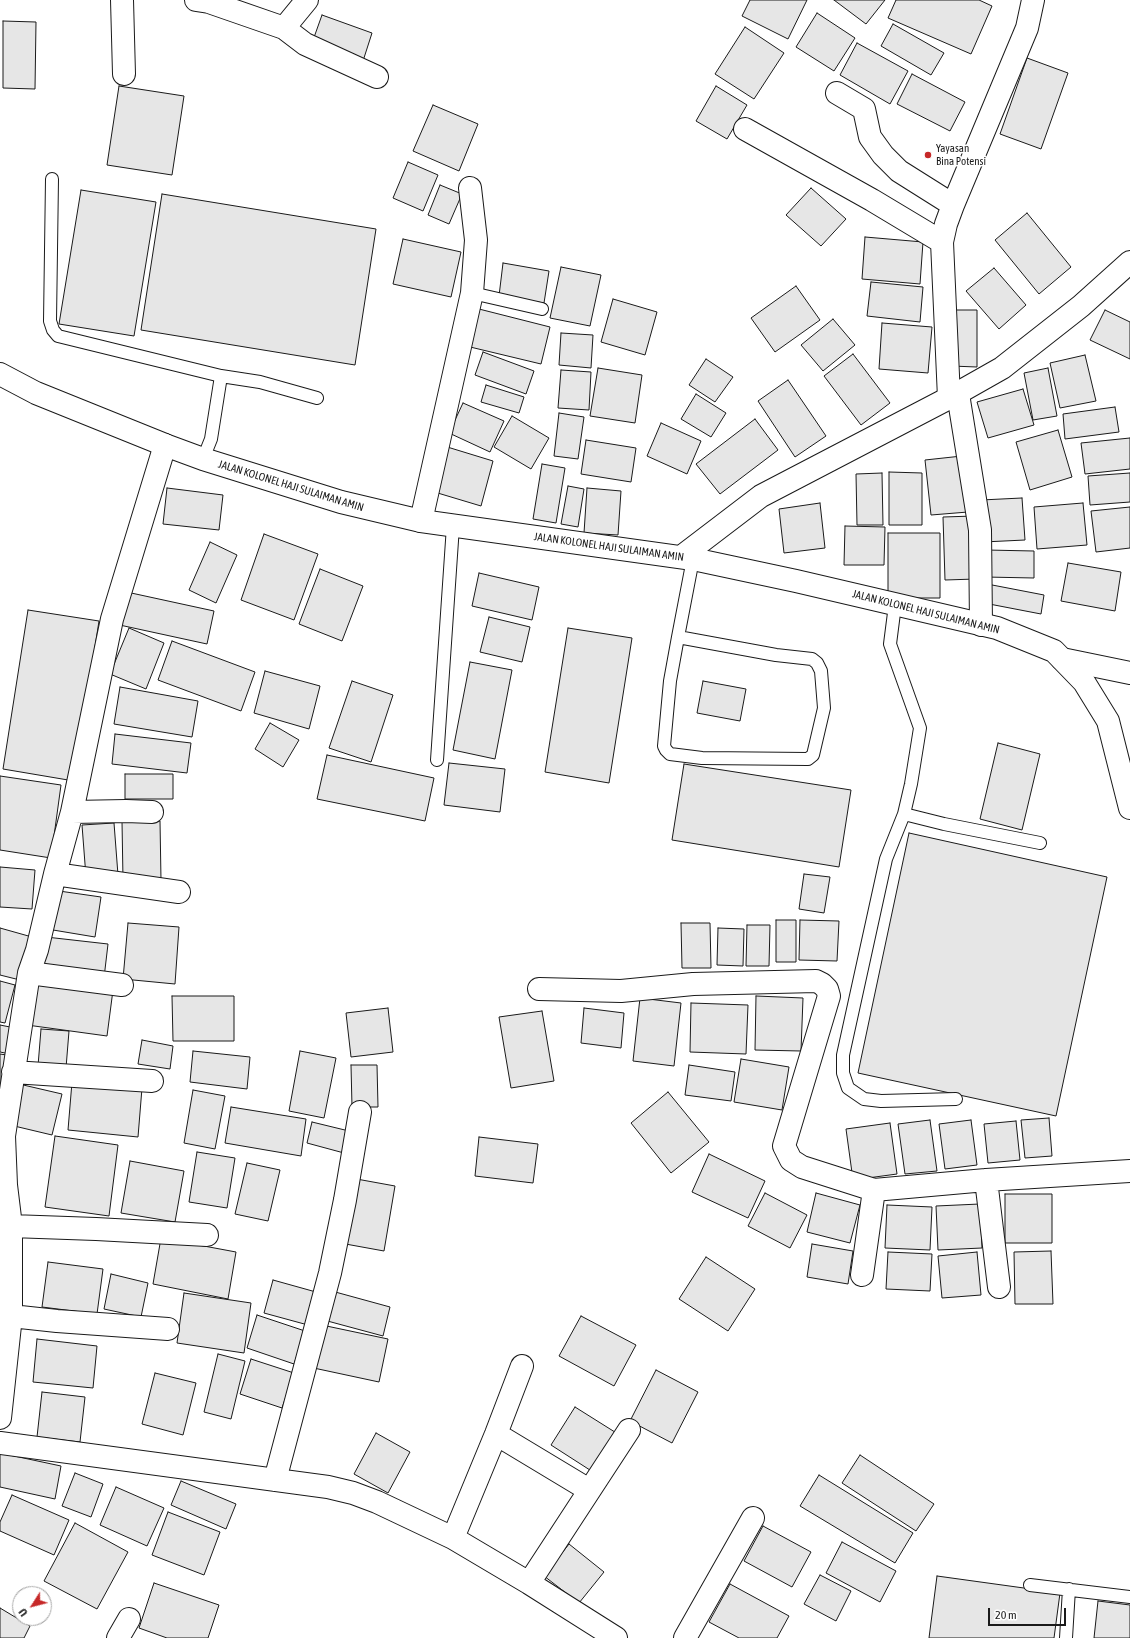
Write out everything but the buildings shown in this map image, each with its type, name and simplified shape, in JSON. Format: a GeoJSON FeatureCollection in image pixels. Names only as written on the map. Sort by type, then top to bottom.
{"type":"FeatureCollection","features":[{"type":"Feature","properties":{"kind":"street"},"geometry":{"type":"LineString","coordinates":[[122,0],[124,74]]}},
{"type":"Feature","properties":{"kind":"street"},"geometry":{"type":"LineString","coordinates":[[196,0],[209,2],[284,28],[305,44],[377,78]]}},
{"type":"Feature","properties":{"kind":"street"},"geometry":{"type":"LineString","coordinates":[[284,28],[307,0]]}},
{"type":"Feature","properties":{"kind":"street"},"geometry":{"type":"LineString","coordinates":[[981,624],[980,530],[954,396],[942,242],[946,224],[953,205],[1027,28],[1033,0]]}},
{"type":"Feature","properties":{"kind":"street"},"geometry":{"type":"LineString","coordinates":[[837,93],[864,109],[870,137],[883,155],[899,171],[953,205]]}},
{"type":"Feature","properties":{"kind":"street"},"geometry":{"type":"LineString","coordinates":[[745,129],[872,200],[942,242]]}},
{"type":"Feature","properties":{"kind":"street"},"geometry":{"type":"LineString","coordinates":[[420,521],[472,293],[476,240],[470,188]]}},
{"type":"Feature","properties":{"kind":"street"},"geometry":{"type":"LineString","coordinates":[[687,558],[761,496],[954,396],[1002,368],[1082,306],[1130,262]]}},
{"type":"Feature","properties":{"kind":"street","name":"JALAN KOLONEL HAJI SULAIMAN AMIN"},"geometry":{"type":"LineString","coordinates":[[0,374],[36,393],[202,459],[341,502],[420,521],[687,558],[796,581],[997,628],[1054,651],[1084,682],[1108,721],[1130,808]]}},
{"type":"Feature","properties":{"kind":"street"},"geometry":{"type":"LineString","coordinates":[[0,1418],[11,1316],[11,1226],[2,1136],[29,973],[37,950],[55,874],[72,812],[112,619],[165,445]]}},
{"type":"Feature","properties":{"kind":"street"},"geometry":{"type":"LineString","coordinates":[[1062,659],[1130,673]]}},
{"type":"Feature","properties":{"kind":"street"},"geometry":{"type":"LineString","coordinates":[[72,812],[152,812]]}},
{"type":"Feature","properties":{"kind":"street"},"geometry":{"type":"LineString","coordinates":[[55,874],[180,892]]}},
{"type":"Feature","properties":{"kind":"street"},"geometry":{"type":"LineString","coordinates":[[29,973],[122,985]]}},
{"type":"Feature","properties":{"kind":"street"},"geometry":{"type":"LineString","coordinates":[[539,989],[621,991],[693,984],[816,981],[822,984],[827,989],[829,996],[784,1146],[791,1160],[802,1167],[874,1190],[986,1180],[1130,1171]]}},
{"type":"Feature","properties":{"kind":"street"},"geometry":{"type":"LineString","coordinates":[[13,1072],[152,1081]]}},
{"type":"Feature","properties":{"kind":"street"},"geometry":{"type":"LineString","coordinates":[[274,1480],[330,1273],[345,1200],[360,1112]]}},
{"type":"Feature","properties":{"kind":"street"},"geometry":{"type":"LineString","coordinates":[[986,1180],[999,1287]]}},
{"type":"Feature","properties":{"kind":"street"},"geometry":{"type":"LineString","coordinates":[[862,1275],[874,1190]]}},
{"type":"Feature","properties":{"kind":"street"},"geometry":{"type":"LineString","coordinates":[[11,1226],[207,1235]]}},
{"type":"Feature","properties":{"kind":"street"},"geometry":{"type":"LineString","coordinates":[[11,1316],[168,1329]]}},
{"type":"Feature","properties":{"kind":"street"},"geometry":{"type":"LineString","coordinates":[[453,1538],[522,1366]]}},
{"type":"Feature","properties":{"kind":"street"},"geometry":{"type":"LineString","coordinates":[[529,1583],[629,1430]]}},
{"type":"Feature","properties":{"kind":"street"},"geometry":{"type":"LineString","coordinates":[[496,1434],[589,1490]]}},
{"type":"Feature","properties":{"kind":"street"},"geometry":{"type":"LineString","coordinates":[[0,1443],[328,1487],[353,1493],[377,1502],[453,1538],[529,1583],[616,1638]]}},
{"type":"Feature","properties":{"kind":"street"},"geometry":{"type":"LineString","coordinates":[[685,1638],[753,1518]]}},
{"type":"Feature","properties":{"kind":"street"},"geometry":{"type":"LineString","coordinates":[[118,1638],[129,1619]]}},
{"type":"Feature","properties":{"kind":"lane"},"geometry":{"type":"LineString","coordinates":[[52,179],[50,322],[53,330],[58,336],[221,376],[260,382],[317,398]]}},
{"type":"Feature","properties":{"kind":"lane"},"geometry":{"type":"LineString","coordinates":[[472,293],[542,309]]}},
{"type":"Feature","properties":{"kind":"lane"},"geometry":{"type":"LineString","coordinates":[[202,459],[211,439],[221,376]]}},
{"type":"Feature","properties":{"kind":"lane"},"geometry":{"type":"LineString","coordinates":[[437,760],[453,526]]}},
{"type":"Feature","properties":{"kind":"lane"},"geometry":{"type":"LineString","coordinates":[[678,637],[776,655],[812,659],[817,663],[821,671],[824,708],[813,755],[808,759],[702,758],[670,754],[664,746],[670,682],[678,637],[687,558]]}},
{"type":"Feature","properties":{"kind":"lane"},"geometry":{"type":"LineString","coordinates":[[895,604],[890,644],[920,728],[911,784],[904,814],[886,858],[843,1055],[843,1073],[848,1088],[864,1099],[881,1102],[956,1099]]}},
{"type":"Feature","properties":{"kind":"lane"},"geometry":{"type":"LineString","coordinates":[[904,814],[944,824],[1040,843]]}},
{"type":"Feature","properties":{"kind":"lane"},"geometry":{"type":"LineString","coordinates":[[1030,1585],[1130,1597]]}},
{"type":"Feature","properties":{"kind":"lane"},"geometry":{"type":"LineString","coordinates":[[1066,1638],[1069,1589]]}},
{"type":"Feature","properties":{"kind":"place","name":"Yayasan Bina Potensi"},"geometry":{"type":"Point","coordinates":[928,155]}}]}
